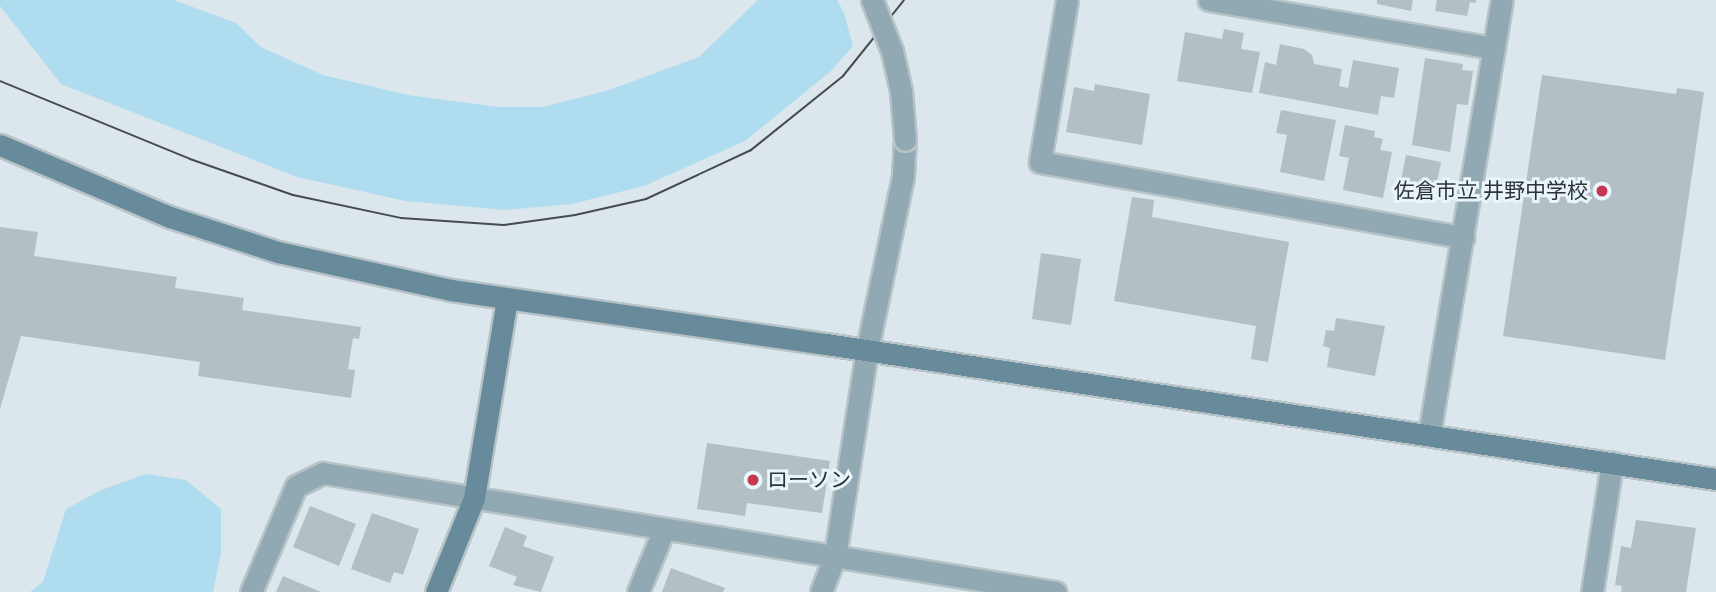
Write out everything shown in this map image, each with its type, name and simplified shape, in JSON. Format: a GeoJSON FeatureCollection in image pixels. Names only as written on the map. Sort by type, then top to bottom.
{"type":"FeatureCollection","features":[{"type":"Feature","properties":{"kind":"street"},"geometry":{"type":"LineString","coordinates":[[821,592],[835,556],[867,350],[903,176],[905,140],[901,91],[892,51],[873,0]]}},
{"type":"Feature","properties":{"kind":"street"},"geometry":{"type":"LineString","coordinates":[[1067,0],[1041,162],[1463,237]]}},
{"type":"Feature","properties":{"kind":"street"},"geometry":{"type":"LineString","coordinates":[[1209,0],[1494,48]]}},
{"type":"Feature","properties":{"kind":"street"},"geometry":{"type":"LineString","coordinates":[[1429,435],[1502,0]]}},
{"type":"Feature","properties":{"kind":"street"},"geometry":{"type":"LineString","coordinates":[[0,145],[170,217],[278,252],[384,277],[507,299],[867,350],[1716,479]]}},
{"type":"Feature","properties":{"kind":"street"},"geometry":{"type":"LineString","coordinates":[[436,592],[474,498],[507,299]]}},
{"type":"Feature","properties":{"kind":"street"},"geometry":{"type":"LineString","coordinates":[[1592,592],[1612,463]]}},
{"type":"Feature","properties":{"kind":"street"},"geometry":{"type":"LineString","coordinates":[[251,592],[296,486],[323,473],[835,556],[1009,588],[1055,592]]}},
{"type":"Feature","properties":{"kind":"street"},"geometry":{"type":"LineString","coordinates":[[638,592],[664,528]]}},
{"type":"Feature","properties":{"kind":"shaded area"},"geometry":{"type":"Polygon","coordinates":[[[0,0],[174,0],[236,23],[261,47],[323,75],[408,95],[498,107],[542,107],[609,90],[699,57],[758,0],[837,0],[844,13],[853,46],[831,71],[745,141],[644,186],[572,204],[505,210],[406,201],[297,177],[61,84],[0,6],[0,0]]]}},
{"type":"Feature","properties":{"kind":"shaded area"},"geometry":{"type":"Polygon","coordinates":[[[145,474],[186,480],[221,509],[221,553],[213,592],[30,592],[43,582],[66,509],[99,491],[145,474]]]}},
{"type":"Feature","properties":{"kind":"building"},"geometry":{"type":"Polygon","coordinates":[[[1377,0],[1413,0],[1411,11],[1377,4],[1377,0]]]}},
{"type":"Feature","properties":{"kind":"building"},"geometry":{"type":"Polygon","coordinates":[[[1437,0],[1476,0],[1476,3],[1470,2],[1467,16],[1435,11],[1437,0]]]}},
{"type":"Feature","properties":{"kind":"building"},"geometry":{"type":"Polygon","coordinates":[[[1224,29],[1244,33],[1241,49],[1260,52],[1252,93],[1177,81],[1185,32],[1222,39],[1224,29]]]}},
{"type":"Feature","properties":{"kind":"building"},"geometry":{"type":"Polygon","coordinates":[[[1280,44],[1304,49],[1312,55],[1314,64],[1342,69],[1339,86],[1348,88],[1353,60],[1399,68],[1394,98],[1381,96],[1378,115],[1259,93],[1265,62],[1276,65],[1280,44]]]}},
{"type":"Feature","properties":{"kind":"building"},"geometry":{"type":"Polygon","coordinates":[[[1425,58],[1463,64],[1462,70],[1473,71],[1468,105],[1457,104],[1450,152],[1412,145],[1425,58]]]}},
{"type":"Feature","properties":{"kind":"building"},"geometry":{"type":"Polygon","coordinates":[[[1542,75],[1676,94],[1677,88],[1704,92],[1665,360],[1503,336],[1542,75]]]}},
{"type":"Feature","properties":{"kind":"building"},"geometry":{"type":"Polygon","coordinates":[[[1095,84],[1150,94],[1142,145],[1066,132],[1074,87],[1094,91],[1095,84]]]}},
{"type":"Feature","properties":{"kind":"building"},"geometry":{"type":"Polygon","coordinates":[[[1281,110],[1336,120],[1324,181],[1280,172],[1287,135],[1276,133],[1281,110]]]}},
{"type":"Feature","properties":{"kind":"building"},"geometry":{"type":"Polygon","coordinates":[[[1345,125],[1375,131],[1374,137],[1383,139],[1380,150],[1392,152],[1383,198],[1343,190],[1349,158],[1339,156],[1345,125]]]}},
{"type":"Feature","properties":{"kind":"building"},"geometry":{"type":"Polygon","coordinates":[[[1406,155],[1441,162],[1433,202],[1398,195],[1406,155]]]}},
{"type":"Feature","properties":{"kind":"building"},"geometry":{"type":"Polygon","coordinates":[[[1132,197],[1154,200],[1152,217],[1289,242],[1268,362],[1251,359],[1256,326],[1114,301],[1132,197]]]}},
{"type":"Feature","properties":{"kind":"building"},"geometry":{"type":"Polygon","coordinates":[[[0,227],[38,232],[34,256],[177,277],[175,288],[244,298],[242,310],[361,327],[359,339],[353,338],[348,369],[355,370],[351,398],[198,376],[200,362],[21,336],[0,409],[0,227]]]}},
{"type":"Feature","properties":{"kind":"building"},"geometry":{"type":"Polygon","coordinates":[[[1041,253],[1081,259],[1071,325],[1032,319],[1041,253]]]}},
{"type":"Feature","properties":{"kind":"building"},"geometry":{"type":"Polygon","coordinates":[[[1336,318],[1385,326],[1375,376],[1327,367],[1330,348],[1323,346],[1326,330],[1334,331],[1336,318]]]}},
{"type":"Feature","properties":{"kind":"building"},"geometry":{"type":"Polygon","coordinates":[[[707,443],[830,461],[822,513],[747,503],[745,516],[697,509],[707,443]]]}},
{"type":"Feature","properties":{"kind":"building"},"geometry":{"type":"Polygon","coordinates":[[[310,506],[356,524],[339,566],[293,547],[310,506]]]}},
{"type":"Feature","properties":{"kind":"building"},"geometry":{"type":"Polygon","coordinates":[[[372,513],[419,529],[403,575],[394,572],[390,583],[351,569],[372,513]]]}},
{"type":"Feature","properties":{"kind":"building"},"geometry":{"type":"Polygon","coordinates":[[[1636,520],[1696,528],[1686,592],[1621,592],[1622,586],[1615,585],[1621,546],[1631,548],[1636,520]]]}},
{"type":"Feature","properties":{"kind":"building"},"geometry":{"type":"Polygon","coordinates":[[[505,527],[527,536],[523,546],[554,557],[541,592],[513,585],[517,577],[489,566],[505,527]]]}},
{"type":"Feature","properties":{"kind":"building"},"geometry":{"type":"Polygon","coordinates":[[[671,568],[725,588],[723,592],[662,592],[671,568]]]}},
{"type":"Feature","properties":{"kind":"building"},"geometry":{"type":"Polygon","coordinates":[[[283,576],[321,592],[276,592],[283,576]]]}},
{"type":"Feature","properties":{"kind":"tram line"},"geometry":{"type":"LineString","coordinates":[[0,81],[190,159],[293,195],[401,218],[504,225],[575,215],[646,199],[751,150],[843,76],[904,0]]}},
{"type":"Feature","properties":{"kind":"place","name":"佐倉市立 井野中学校"},"geometry":{"type":"Point","coordinates":[1602,191]}},
{"type":"Feature","properties":{"kind":"place","name":"ローソン"},"geometry":{"type":"Point","coordinates":[753,480]}}]}
